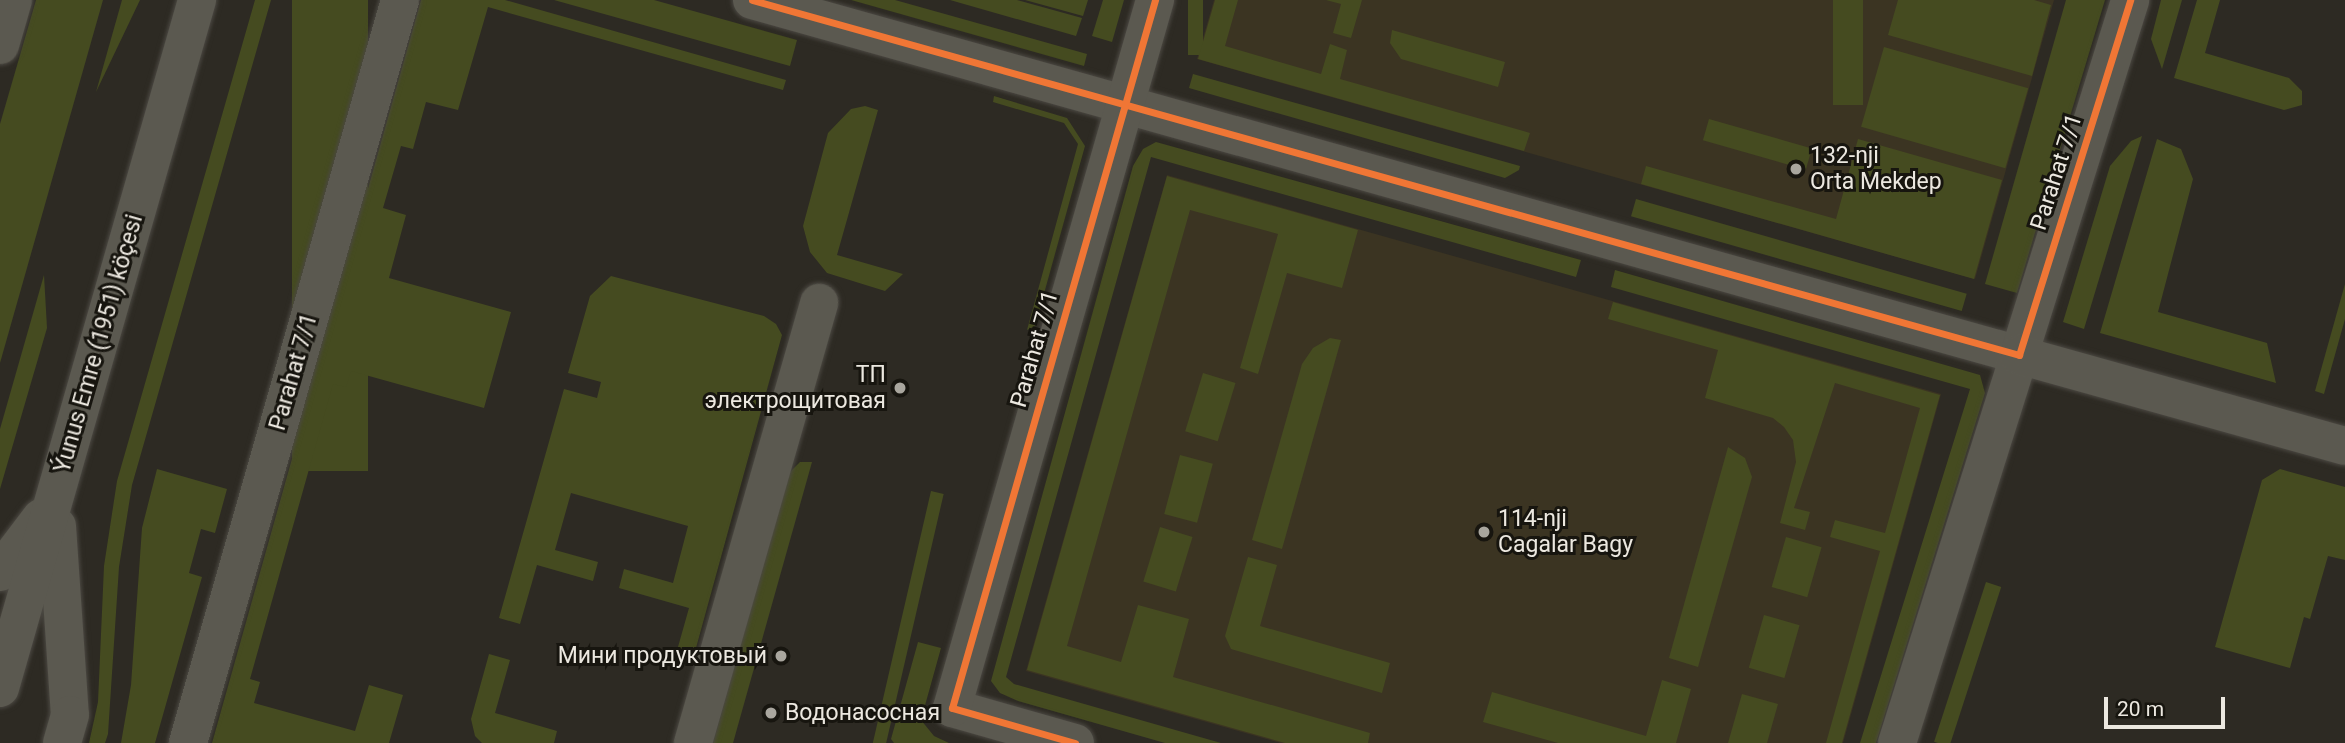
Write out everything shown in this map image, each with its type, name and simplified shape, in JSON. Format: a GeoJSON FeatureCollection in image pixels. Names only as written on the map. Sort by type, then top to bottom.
{"type":"FeatureCollection","features":[{"type":"Feature","properties":{"kind":"street"},"geometry":{"type":"LineString","coordinates":[[0,45],[13,0]]}},
{"type":"Feature","properties":{"kind":"street","name":"Ýunus Emre (1951) köçesi"},"geometry":{"type":"LineString","coordinates":[[0,688],[197,0]]}},
{"type":"Feature","properties":{"kind":"street","name":"Parahat 7/1"},"geometry":{"type":"LineString","coordinates":[[188,743],[400,0]]}},
{"type":"Feature","properties":{"kind":"street"},"geometry":{"type":"LineString","coordinates":[[752,0],[2345,446]]}},
{"type":"Feature","properties":{"kind":"street","name":"Parahat 7/1"},"geometry":{"type":"LineString","coordinates":[[1075,743],[952,708],[1155,0]]}},
{"type":"Feature","properties":{"kind":"street","name":"Parahat 7/1"},"geometry":{"type":"LineString","coordinates":[[1897,743],[2130,0]]}},
{"type":"Feature","properties":{"kind":"street"},"geometry":{"type":"LineString","coordinates":[[693,743],[819,303]]}},
{"type":"Feature","properties":{"kind":"street"},"geometry":{"type":"LineString","coordinates":[[0,572],[55,500]]}},
{"type":"Feature","properties":{"kind":"street"},"geometry":{"type":"LineString","coordinates":[[55,500],[70,715],[62,743]]}},
{"type":"Feature","properties":{"kind":"shaded area","name":"132-nji Orta Mekdep"},"geometry":{"type":"Polygon","coordinates":[[[1214,0],[2054,0],[1975,279],[1197,59],[1214,0]]]}},
{"type":"Feature","properties":{"kind":"shaded area","name":"114-nji Cagalar Bagy"},"geometry":{"type":"Polygon","coordinates":[[[1167,175],[1941,394],[1843,743],[1281,743],[1026,671],[1167,175]]]}},
{"type":"Feature","properties":{"kind":"green space"},"geometry":{"type":"Polygon","coordinates":[[[36,0],[103,0],[0,363],[0,124],[36,0]]]}},
{"type":"Feature","properties":{"kind":"green space"},"geometry":{"type":"Polygon","coordinates":[[[122,0],[140,0],[96,92],[122,0]]]}},
{"type":"Feature","properties":{"kind":"green space"},"geometry":{"type":"Polygon","coordinates":[[[255,0],[271,0],[132,485],[119,567],[108,734],[105,743],[89,743],[98,702],[104,566],[117,481],[255,0]]]}},
{"type":"Feature","properties":{"kind":"green space"},"geometry":{"type":"Polygon","coordinates":[[[292,0],[368,0],[368,471],[292,471],[292,0]]]}},
{"type":"Feature","properties":{"kind":"green space"},"geometry":{"type":"Polygon","coordinates":[[[421,0],[505,0],[786,80],[783,90],[488,7],[458,110],[426,102],[413,149],[401,146],[383,208],[406,215],[389,278],[511,312],[484,408],[351,371],[346,387],[333,384],[250,679],[260,682],[254,703],[355,731],[369,685],[403,695],[389,743],[212,743],[421,0]]]}},
{"type":"Feature","properties":{"kind":"green space"},"geometry":{"type":"Polygon","coordinates":[[[554,0],[654,0],[797,40],[790,66],[554,0]]]}},
{"type":"Feature","properties":{"kind":"green space"},"geometry":{"type":"Polygon","coordinates":[[[851,0],[895,0],[1087,54],[1084,66],[851,0]]]}},
{"type":"Feature","properties":{"kind":"green space"},"geometry":{"type":"Polygon","coordinates":[[[950,0],[1017,0],[1082,18],[1076,36],[950,0]]]}},
{"type":"Feature","properties":{"kind":"green space"},"geometry":{"type":"Polygon","coordinates":[[[1025,0],[1088,0],[1083,16],[1025,0]]]}},
{"type":"Feature","properties":{"kind":"green space"},"geometry":{"type":"Polygon","coordinates":[[[1103,0],[1124,0],[1112,42],[1092,36],[1103,0]]]}},
{"type":"Feature","properties":{"kind":"green space"},"geometry":{"type":"Polygon","coordinates":[[[1188,0],[1203,0],[1203,55],[1188,55],[1188,0]]]}},
{"type":"Feature","properties":{"kind":"green space"},"geometry":{"type":"Polygon","coordinates":[[[1215,0],[1238,0],[1225,46],[1321,74],[1330,44],[1347,50],[1340,79],[1530,133],[1524,151],[1198,59],[1215,0]]]}},
{"type":"Feature","properties":{"kind":"green space"},"geometry":{"type":"Polygon","coordinates":[[[1326,0],[1362,0],[1351,38],[1333,33],[1341,4],[1326,0]]]}},
{"type":"Feature","properties":{"kind":"green space"},"geometry":{"type":"Polygon","coordinates":[[[1833,0],[1863,0],[1863,105],[1833,105],[1833,0]]]}},
{"type":"Feature","properties":{"kind":"green space"},"geometry":{"type":"Polygon","coordinates":[[[1898,0],[2034,0],[2051,5],[2032,76],[1888,35],[1898,0]]]}},
{"type":"Feature","properties":{"kind":"green space"},"geometry":{"type":"Polygon","coordinates":[[[2066,0],[2105,0],[2017,293],[1985,284],[2066,0]]]}},
{"type":"Feature","properties":{"kind":"green space"},"geometry":{"type":"Polygon","coordinates":[[[2161,0],[2182,0],[2162,69],[2151,39],[2161,0]]]}},
{"type":"Feature","properties":{"kind":"green space"},"geometry":{"type":"Polygon","coordinates":[[[2197,0],[2220,0],[2205,53],[2289,78],[2302,91],[2302,105],[2284,110],[2174,78],[2197,0]]]}},
{"type":"Feature","properties":{"kind":"green space"},"geometry":{"type":"Polygon","coordinates":[[[1392,30],[1505,62],[1498,87],[1401,59],[1390,43],[1392,30]]]}},
{"type":"Feature","properties":{"kind":"green space"},"geometry":{"type":"Polygon","coordinates":[[[1884,47],[2028,88],[2005,168],[1861,127],[1884,47]]]}},
{"type":"Feature","properties":{"kind":"green space"},"geometry":{"type":"Polygon","coordinates":[[[1193,74],[1520,166],[1519,170],[1505,178],[1189,88],[1193,74]]]}},
{"type":"Feature","properties":{"kind":"green space"},"geometry":{"type":"Polygon","coordinates":[[[994,96],[1067,118],[1085,146],[1035,326],[1027,330],[1078,144],[1064,123],[993,102],[994,96]]]}},
{"type":"Feature","properties":{"kind":"green space"},"geometry":{"type":"Polygon","coordinates":[[[865,106],[878,110],[837,255],[903,274],[885,291],[827,273],[810,252],[803,226],[828,133],[851,109],[865,106]]]}},
{"type":"Feature","properties":{"kind":"green space"},"geometry":{"type":"Polygon","coordinates":[[[1709,119],[1812,148],[1806,170],[1703,140],[1709,119]]]}},
{"type":"Feature","properties":{"kind":"green space"},"geometry":{"type":"Polygon","coordinates":[[[2142,136],[2084,329],[2063,322],[2110,166],[2131,141],[2142,136]]]}},
{"type":"Feature","properties":{"kind":"green space"},"geometry":{"type":"Polygon","coordinates":[[[1858,139],[2002,180],[1974,279],[1641,184],[1646,166],[1836,219],[1858,139]]]}},
{"type":"Feature","properties":{"kind":"green space"},"geometry":{"type":"Polygon","coordinates":[[[2157,139],[2181,149],[2193,179],[2158,312],[2267,343],[2276,383],[2100,333],[2157,139]]]}},
{"type":"Feature","properties":{"kind":"green space"},"geometry":{"type":"Polygon","coordinates":[[[1156,142],[1581,260],[1576,277],[1151,157],[1006,677],[1014,684],[1221,743],[1165,743],[1018,701],[1000,693],[991,681],[1133,166],[1143,149],[1156,142]]]}},
{"type":"Feature","properties":{"kind":"green space"},"geometry":{"type":"Polygon","coordinates":[[[1167,176],[1358,230],[1342,288],[1287,273],[1258,374],[1240,368],[1278,234],[1190,210],[1067,646],[1121,662],[1138,605],[1189,619],[1173,677],[1370,733],[1368,743],[1285,743],[1027,670],[1167,176]]]}},
{"type":"Feature","properties":{"kind":"green space"},"geometry":{"type":"Polygon","coordinates":[[[1636,199],[1967,294],[1962,311],[1631,216],[1636,199]]]}},
{"type":"Feature","properties":{"kind":"green space"},"geometry":{"type":"Polygon","coordinates":[[[1615,270],[1980,375],[1985,393],[1876,743],[1860,743],[1970,389],[1611,287],[1615,270]]]}},
{"type":"Feature","properties":{"kind":"green space"},"geometry":{"type":"Polygon","coordinates":[[[44,275],[47,328],[0,489],[0,429],[44,275]]]}},
{"type":"Feature","properties":{"kind":"green space"},"geometry":{"type":"Polygon","coordinates":[[[611,276],[764,316],[776,324],[782,335],[693,659],[676,654],[689,608],[619,588],[624,569],[673,583],[688,526],[571,493],[555,550],[598,562],[593,581],[537,565],[520,624],[499,618],[564,389],[597,398],[601,382],[568,373],[590,296],[611,276]]]}},
{"type":"Feature","properties":{"kind":"green space"},"geometry":{"type":"Polygon","coordinates":[[[2345,284],[2345,319],[2324,394],[2315,391],[2345,284]]]}},
{"type":"Feature","properties":{"kind":"green space"},"geometry":{"type":"Polygon","coordinates":[[[1613,302],[1940,395],[1842,743],[1826,743],[1880,551],[1830,537],[1835,520],[1885,533],[1920,408],[1835,383],[1794,508],[1810,512],[1805,530],[1780,523],[1796,462],[1793,440],[1784,427],[1773,418],[1705,398],[1718,350],[1608,319],[1613,302]]]}},
{"type":"Feature","properties":{"kind":"green space"},"geometry":{"type":"Polygon","coordinates":[[[1330,338],[1341,340],[1282,549],[1252,540],[1302,364],[1313,348],[1330,338]]]}},
{"type":"Feature","properties":{"kind":"green space"},"geometry":{"type":"Polygon","coordinates":[[[1203,373],[1236,383],[1218,441],[1185,431],[1203,373]]]}},
{"type":"Feature","properties":{"kind":"green space"},"geometry":{"type":"Polygon","coordinates":[[[1728,447],[1745,458],[1752,477],[1698,667],[1669,658],[1728,447]]]}},
{"type":"Feature","properties":{"kind":"green space"},"geometry":{"type":"Polygon","coordinates":[[[1180,455],[1213,464],[1197,523],[1164,514],[1180,455]]]}},
{"type":"Feature","properties":{"kind":"green space"},"geometry":{"type":"Polygon","coordinates":[[[800,462],[812,462],[733,743],[713,743],[789,473],[800,462]]]}},
{"type":"Feature","properties":{"kind":"green space"},"geometry":{"type":"Polygon","coordinates":[[[157,469],[227,489],[215,533],[201,529],[189,573],[202,577],[155,743],[121,743],[131,685],[142,528],[157,469]]]}},
{"type":"Feature","properties":{"kind":"green space"},"geometry":{"type":"Polygon","coordinates":[[[2280,469],[2345,487],[2345,560],[2328,556],[2310,619],[2304,617],[2290,668],[2215,647],[2262,480],[2280,469]]]}},
{"type":"Feature","properties":{"kind":"green space"},"geometry":{"type":"Polygon","coordinates":[[[931,491],[944,494],[886,743],[873,743],[931,491]]]}},
{"type":"Feature","properties":{"kind":"green space"},"geometry":{"type":"Polygon","coordinates":[[[1160,527],[1193,537],[1176,591],[1143,582],[1160,527]]]}},
{"type":"Feature","properties":{"kind":"green space"},"geometry":{"type":"Polygon","coordinates":[[[1786,537],[1822,547],[1807,597],[1772,587],[1786,537]]]}},
{"type":"Feature","properties":{"kind":"green space"},"geometry":{"type":"Polygon","coordinates":[[[1248,557],[1277,565],[1260,626],[1390,663],[1382,693],[1231,649],[1225,636],[1248,557]]]}},
{"type":"Feature","properties":{"kind":"green space"},"geometry":{"type":"Polygon","coordinates":[[[1986,582],[2001,587],[1951,743],[1934,742],[1986,582]]]}},
{"type":"Feature","properties":{"kind":"green space"},"geometry":{"type":"Polygon","coordinates":[[[1764,615],[1800,625],[1784,678],[1749,668],[1764,615]]]}},
{"type":"Feature","properties":{"kind":"green space"},"geometry":{"type":"Polygon","coordinates":[[[918,642],[941,648],[921,720],[934,736],[949,743],[894,743],[891,739],[918,642]]]}},
{"type":"Feature","properties":{"kind":"green space"},"geometry":{"type":"Polygon","coordinates":[[[489,654],[510,660],[495,713],[557,731],[554,743],[482,743],[475,736],[471,719],[489,654]]]}},
{"type":"Feature","properties":{"kind":"green space"},"geometry":{"type":"Polygon","coordinates":[[[1662,680],[1691,689],[1676,743],[1558,743],[1483,722],[1492,692],[1646,736],[1662,680]]]}},
{"type":"Feature","properties":{"kind":"green space"},"geometry":{"type":"Polygon","coordinates":[[[1742,694],[1778,704],[1767,743],[1728,743],[1742,694]]]}},
{"type":"Feature","properties":{"kind":"cycle path"},"geometry":{"type":"LineString","coordinates":[[752,0],[2019,355],[2130,0]]}},
{"type":"Feature","properties":{"kind":"cycle path"},"geometry":{"type":"LineString","coordinates":[[1075,743],[952,708],[1155,0]]}},
{"type":"Feature","properties":{"kind":"place","name":"132-nji Orta Mekdep"},"geometry":{"type":"Point","coordinates":[1796,169]}},
{"type":"Feature","properties":{"kind":"place","name":"ТП электрощитовая"},"geometry":{"type":"Point","coordinates":[900,388]}},
{"type":"Feature","properties":{"kind":"place","name":"114-nji Cagalar Bagy"},"geometry":{"type":"Point","coordinates":[1484,532]}},
{"type":"Feature","properties":{"kind":"place","name":"Мини продуктовый"},"geometry":{"type":"Point","coordinates":[781,656]}},
{"type":"Feature","properties":{"kind":"place","name":"Водонасосная"},"geometry":{"type":"Point","coordinates":[771,713]}}]}
